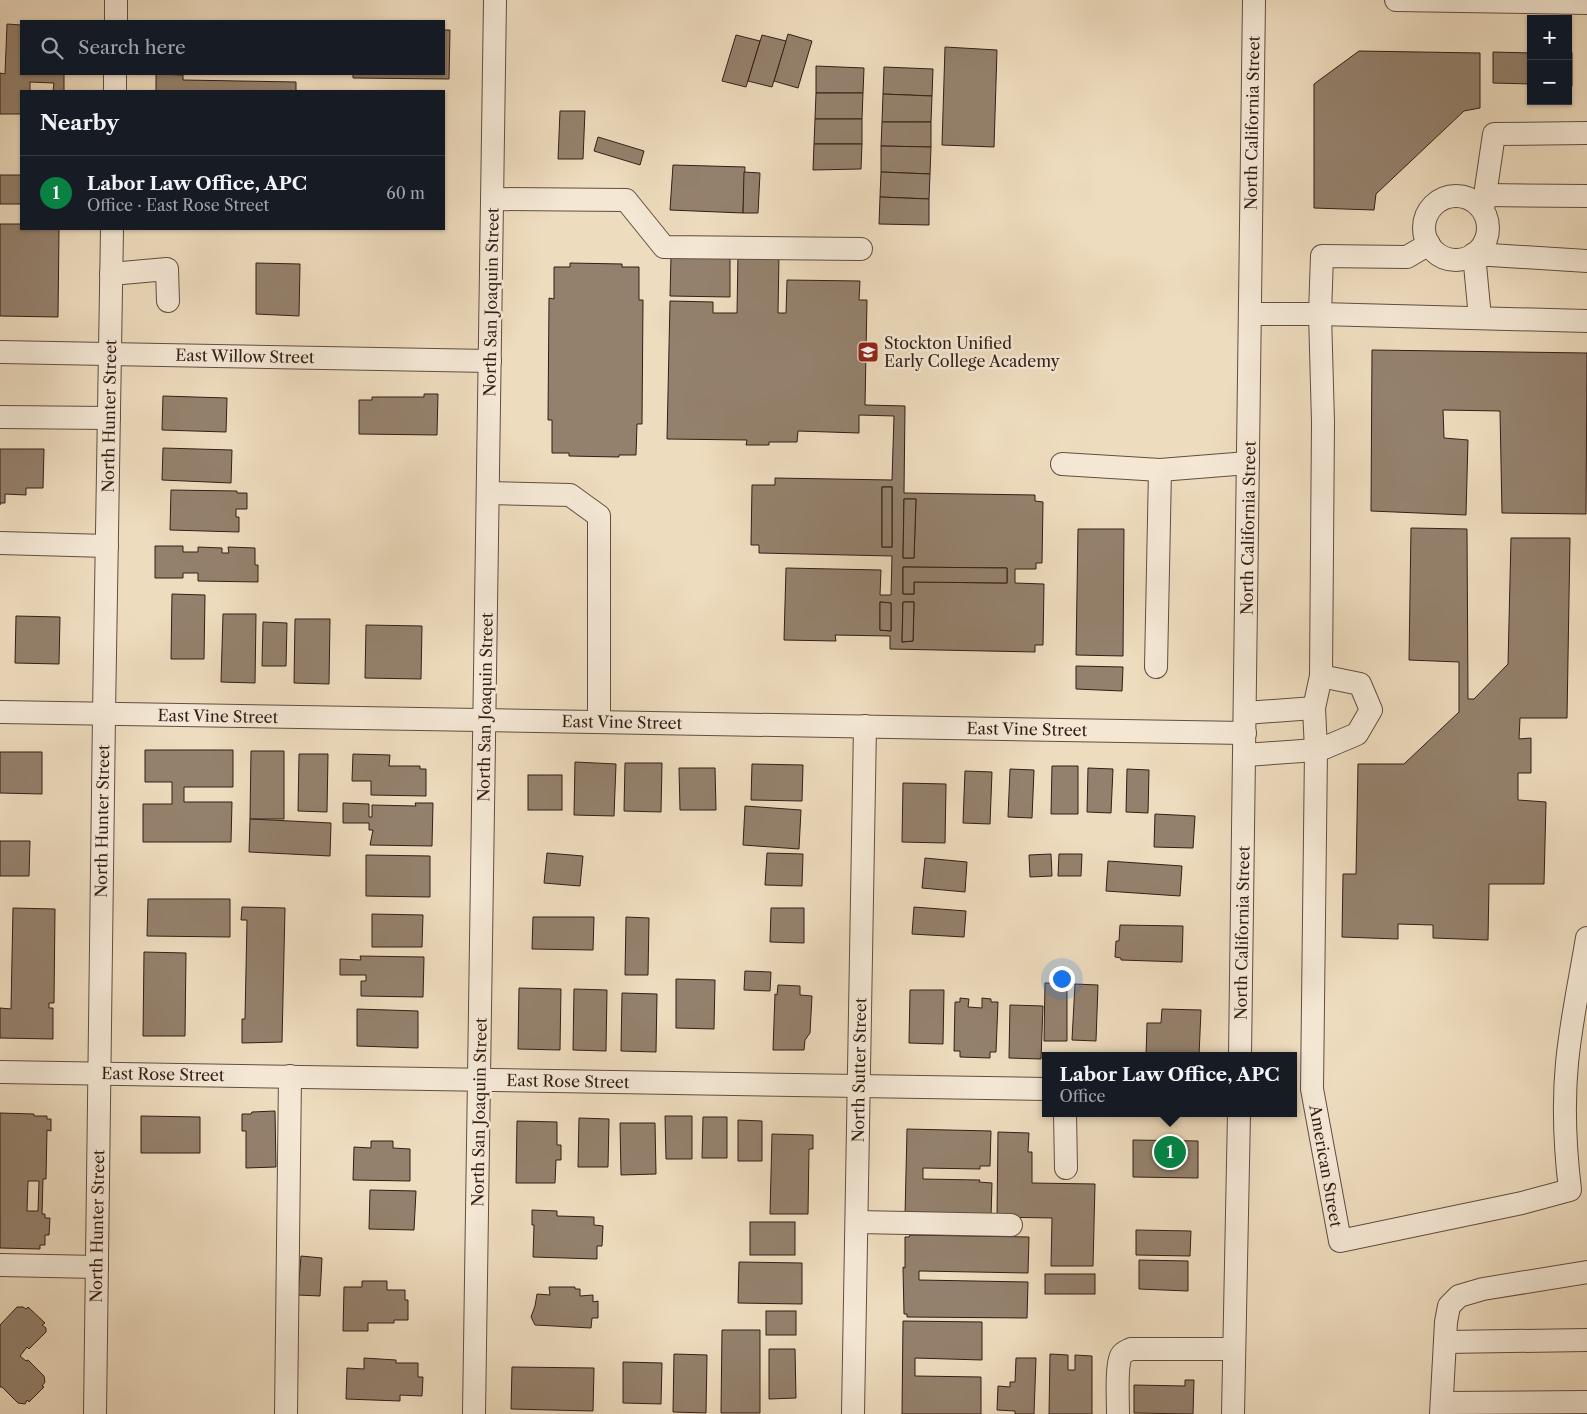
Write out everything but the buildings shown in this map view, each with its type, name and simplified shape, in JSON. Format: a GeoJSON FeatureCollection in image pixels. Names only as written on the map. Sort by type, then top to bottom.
{"type":"FeatureCollection","features":[{"type":"Feature","properties":{"kind":"street"},"geometry":{"type":"LineString","coordinates":[[116,0],[116,20]]}},
{"type":"Feature","properties":{"kind":"street","name":"North San Joaquin Street"},"geometry":{"type":"LineString","coordinates":[[474,1414],[495,0]]}},
{"type":"Feature","properties":{"kind":"street","name":"North California Street"},"geometry":{"type":"LineString","coordinates":[[1240,1052],[1254,0]]}},
{"type":"Feature","properties":{"kind":"street"},"geometry":{"type":"LineString","coordinates":[[1396,0],[1587,3]]}},
{"type":"Feature","properties":{"kind":"street"},"geometry":{"type":"LineString","coordinates":[[115,75],[115,90]]}},
{"type":"Feature","properties":{"kind":"street"},"geometry":{"type":"LineString","coordinates":[[1587,134],[1494,134],[1484,202],[1488,229],[1487,238],[1482,247],[1465,259],[1454,260],[1444,258],[1429,244],[1425,235],[1424,225],[1427,214],[1433,205],[1442,198],[1453,195],[1465,196],[1475,201],[1484,202],[1587,196]]}},
{"type":"Feature","properties":{"kind":"street"},"geometry":{"type":"LineString","coordinates":[[492,199],[626,200],[664,247],[862,250]]}},
{"type":"Feature","properties":{"kind":"street","name":"North Hunter Street"},"geometry":{"type":"LineString","coordinates":[[95,1414],[112,230]]}},
{"type":"Feature","properties":{"kind":"street","name":"American Street"},"geometry":{"type":"LineString","coordinates":[[1429,244],[1406,257],[1322,256],[1320,314],[1323,422],[1321,676],[1314,708],[1316,750],[1303,1089],[1340,1241],[1522,1203],[1570,1190],[1566,1160],[1567,1065],[1571,1027],[1587,938]]}},
{"type":"Feature","properties":{"kind":"street"},"geometry":{"type":"LineString","coordinates":[[1474,254],[1587,260]]}},
{"type":"Feature","properties":{"kind":"street"},"geometry":{"type":"LineString","coordinates":[[1474,254],[1480,318]]}},
{"type":"Feature","properties":{"kind":"street"},"geometry":{"type":"LineString","coordinates":[[111,274],[167,269],[168,301]]}},
{"type":"Feature","properties":{"kind":"street"},"geometry":{"type":"LineString","coordinates":[[1250,314],[1320,314],[1587,322]]}},
{"type":"Feature","properties":{"kind":"street","name":"East Willow Street"},"geometry":{"type":"LineString","coordinates":[[0,352],[490,361]]}},
{"type":"Feature","properties":{"kind":"street"},"geometry":{"type":"LineString","coordinates":[[0,417],[109,418]]}},
{"type":"Feature","properties":{"kind":"street"},"geometry":{"type":"LineString","coordinates":[[1062,464],[1160,470],[1248,463]]}},
{"type":"Feature","properties":{"kind":"street"},"geometry":{"type":"LineString","coordinates":[[1156,667],[1160,470]]}},
{"type":"Feature","properties":{"kind":"street"},"geometry":{"type":"LineString","coordinates":[[488,493],[570,495],[599,516],[599,722]]}},
{"type":"Feature","properties":{"kind":"street"},"geometry":{"type":"LineString","coordinates":[[0,543],[107,546]]}},
{"type":"Feature","properties":{"kind":"street"},"geometry":{"type":"LineString","coordinates":[[1244,755],[1316,750],[1356,734],[1371,710],[1360,684],[1321,676]]}},
{"type":"Feature","properties":{"kind":"street","name":"East Vine Street"},"geometry":{"type":"LineString","coordinates":[[0,712],[865,726],[1245,723],[1314,708]]}},
{"type":"Feature","properties":{"kind":"street","name":"North Sutter Street"},"geometry":{"type":"LineString","coordinates":[[853,1414],[865,726]]}},
{"type":"Feature","properties":{"kind":"street","name":"East Rose Street"},"geometry":{"type":"LineString","coordinates":[[0,1072],[1042,1089]]}},
{"type":"Feature","properties":{"kind":"street"},"geometry":{"type":"LineString","coordinates":[[286,1414],[290,1076]]}},
{"type":"Feature","properties":{"kind":"street"},"geometry":{"type":"LineString","coordinates":[[1065,1117],[1066,1168]]}},
{"type":"Feature","properties":{"kind":"street"},"geometry":{"type":"LineString","coordinates":[[1232,1414],[1239,1117]]}},
{"type":"Feature","properties":{"kind":"street"},"geometry":{"type":"LineString","coordinates":[[856,1222],[1011,1225]]}},
{"type":"Feature","properties":{"kind":"street"},"geometry":{"type":"LineString","coordinates":[[0,1265],[97,1267]]}},
{"type":"Feature","properties":{"kind":"street"},"geometry":{"type":"LineString","coordinates":[[1586,1278],[1483,1289],[1459,1296],[1449,1306],[1446,1322],[1442,1408],[1587,1402]]}},
{"type":"Feature","properties":{"kind":"street"},"geometry":{"type":"LineString","coordinates":[[1445,1342],[1587,1340]]}},
{"type":"Feature","properties":{"kind":"street"},"geometry":{"type":"LineString","coordinates":[[1118,1414],[1119,1365],[1120,1357],[1124,1352],[1131,1349],[1234,1350]]}},
{"type":"Feature","properties":{"kind":"place","name":"Stockton Unified Early College Academy"},"geometry":{"type":"Point","coordinates":[868,352]}},
{"type":"Feature","properties":{"kind":"place","name":"Labor Law Office, APC"},"geometry":{"type":"Point","coordinates":[1170,1152]}}]}
